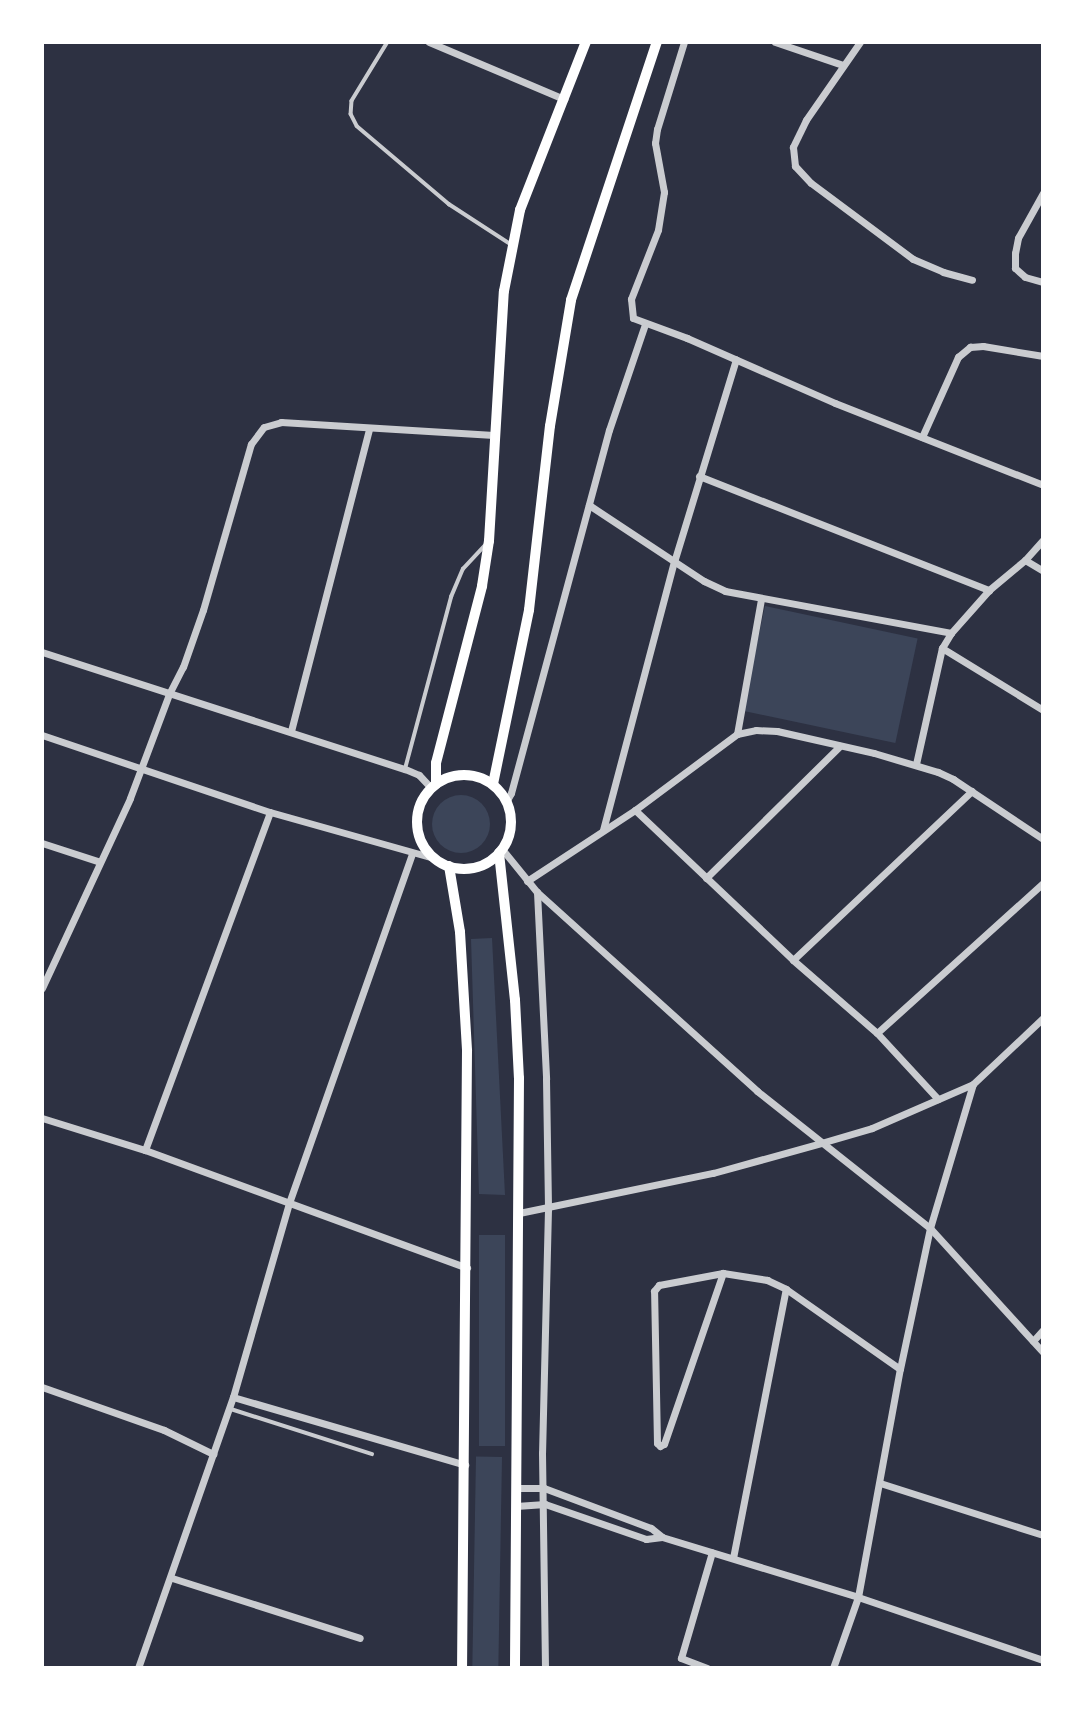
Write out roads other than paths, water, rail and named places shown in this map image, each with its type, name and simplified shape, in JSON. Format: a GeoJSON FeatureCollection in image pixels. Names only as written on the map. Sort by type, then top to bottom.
{"type":"FeatureCollection","features":[{"type":"Feature","properties":{"kind":"main road"},"geometry":{"type":"LineString","coordinates":[[500,851],[475,867],[449,866],[434,858],[423,845],[417,823],[419,807],[433,786],[436,763],[473,629],[489,541],[504,291],[520,210],[586,42]]}},
{"type":"Feature","properties":{"kind":"main road"},"geometry":{"type":"LineString","coordinates":[[493,785],[529,610],[550,426],[571,300],[657,42]]}},
{"type":"Feature","properties":{"kind":"main road"},"geometry":{"type":"LineString","coordinates":[[433,786],[451,776],[467,775],[493,785],[506,802],[510,829],[500,851],[519,1078],[515,1668]]}},
{"type":"Feature","properties":{"kind":"main road"},"geometry":{"type":"LineString","coordinates":[[449,866],[460,932],[467,1040],[462,1668]]}},
{"type":"Feature","properties":{"kind":"street"},"geometry":{"type":"LineString","coordinates":[[429,42],[564,99]]}},
{"type":"Feature","properties":{"kind":"street"},"geometry":{"type":"LineString","coordinates":[[684,42],[656,136],[664,192],[658,230],[631,299],[633,318],[1043,485]]}},
{"type":"Feature","properties":{"kind":"street"},"geometry":{"type":"LineString","coordinates":[[775,42],[843,65]]}},
{"type":"Feature","properties":{"kind":"street"},"geometry":{"type":"LineString","coordinates":[[860,42],[806,120],[793,147],[795,166],[820,191],[913,259],[943,272],[972,279]]}},
{"type":"Feature","properties":{"kind":"street"},"geometry":{"type":"LineString","coordinates":[[1043,194],[1018,238],[1015,268],[1025,277],[1043,282]]}},
{"type":"Feature","properties":{"kind":"street"},"geometry":{"type":"LineString","coordinates":[[506,802],[511,793],[609,430],[645,324]]}},
{"type":"Feature","properties":{"kind":"street"},"geometry":{"type":"LineString","coordinates":[[922,437],[958,357],[970,347],[983,346],[1043,356]]}},
{"type":"Feature","properties":{"kind":"street"},"geometry":{"type":"LineString","coordinates":[[603,831],[674,562],[736,359]]}},
{"type":"Feature","properties":{"kind":"street"},"geometry":{"type":"LineString","coordinates":[[42,988],[142,770],[169,694],[183,667],[203,610],[251,444],[264,428],[281,422],[494,435]]}},
{"type":"Feature","properties":{"kind":"street"},"geometry":{"type":"LineString","coordinates":[[291,731],[369,429]]}},
{"type":"Feature","properties":{"kind":"street"},"geometry":{"type":"LineString","coordinates":[[699,476],[989,590]]}},
{"type":"Feature","properties":{"kind":"street"},"geometry":{"type":"LineString","coordinates":[[589,505],[674,562],[725,591],[951,634]]}},
{"type":"Feature","properties":{"kind":"street"},"geometry":{"type":"LineString","coordinates":[[916,764],[942,648],[989,590],[1025,560],[1043,540]]}},
{"type":"Feature","properties":{"kind":"street"},"geometry":{"type":"LineString","coordinates":[[1025,560],[1043,571]]}},
{"type":"Feature","properties":{"kind":"street"},"geometry":{"type":"LineString","coordinates":[[737,734],[761,598]]}},
{"type":"Feature","properties":{"kind":"street"},"geometry":{"type":"LineString","coordinates":[[942,648],[1043,709]]}},
{"type":"Feature","properties":{"kind":"street"},"geometry":{"type":"LineString","coordinates":[[42,652],[405,769],[419,775],[433,786]]}},
{"type":"Feature","properties":{"kind":"street"},"geometry":{"type":"LineString","coordinates":[[527,881],[635,810],[737,734],[777,731],[916,764],[953,779],[1043,839]]}},
{"type":"Feature","properties":{"kind":"street"},"geometry":{"type":"LineString","coordinates":[[42,735],[270,812],[434,858]]}},
{"type":"Feature","properties":{"kind":"street"},"geometry":{"type":"LineString","coordinates":[[706,878],[840,746]]}},
{"type":"Feature","properties":{"kind":"street"},"geometry":{"type":"LineString","coordinates":[[793,960],[972,791]]}},
{"type":"Feature","properties":{"kind":"street"},"geometry":{"type":"LineString","coordinates":[[635,810],[793,960],[877,1034],[938,1099]]}},
{"type":"Feature","properties":{"kind":"street"},"geometry":{"type":"LineString","coordinates":[[145,1150],[222,949],[270,812]]}},
{"type":"Feature","properties":{"kind":"street"},"geometry":{"type":"LineString","coordinates":[[42,843],[100,862]]}},
{"type":"Feature","properties":{"kind":"street"},"geometry":{"type":"LineString","coordinates":[[500,851],[537,892],[757,1091],[930,1228],[1043,1352]]}},
{"type":"Feature","properties":{"kind":"street"},"geometry":{"type":"LineString","coordinates":[[138,1668],[172,1578],[233,1397],[289,1203],[412,853]]}},
{"type":"Feature","properties":{"kind":"street"},"geometry":{"type":"LineString","coordinates":[[877,1034],[1043,883]]}},
{"type":"Feature","properties":{"kind":"street"},"geometry":{"type":"LineString","coordinates":[[537,892],[547,1079],[545,1668]]}},
{"type":"Feature","properties":{"kind":"street"},"geometry":{"type":"LineString","coordinates":[[519,1213],[713,1173],[872,1128],[973,1084],[1043,1018]]}},
{"type":"Feature","properties":{"kind":"street"},"geometry":{"type":"LineString","coordinates":[[833,1668],[858,1597],[900,1369],[930,1228],[973,1084]]}},
{"type":"Feature","properties":{"kind":"street"},"geometry":{"type":"LineString","coordinates":[[42,1118],[145,1150],[467,1268]]}},
{"type":"Feature","properties":{"kind":"street"},"geometry":{"type":"LineString","coordinates":[[723,1273],[664,1444],[660,1446],[657,1443],[653,1291],[659,1285],[723,1273],[767,1280],[786,1289],[900,1369]]}},
{"type":"Feature","properties":{"kind":"street"},"geometry":{"type":"LineString","coordinates":[[733,1558],[786,1289]]}},
{"type":"Feature","properties":{"kind":"street"},"geometry":{"type":"LineString","coordinates":[[1033,1341],[1043,1331]]}},
{"type":"Feature","properties":{"kind":"street"},"geometry":{"type":"LineString","coordinates":[[42,1387],[164,1430],[213,1454]]}},
{"type":"Feature","properties":{"kind":"street"},"geometry":{"type":"LineString","coordinates":[[233,1397],[465,1465]]}},
{"type":"Feature","properties":{"kind":"street"},"geometry":{"type":"LineString","coordinates":[[880,1483],[1043,1535]]}},
{"type":"Feature","properties":{"kind":"street"},"geometry":{"type":"LineString","coordinates":[[515,1488],[544,1488],[651,1528],[662,1537],[858,1597],[1043,1660]]}},
{"type":"Feature","properties":{"kind":"street"},"geometry":{"type":"LineString","coordinates":[[516,1506],[545,1504],[646,1539],[662,1537]]}},
{"type":"Feature","properties":{"kind":"street"},"geometry":{"type":"LineString","coordinates":[[707,1668],[681,1658],[712,1552]]}},
{"type":"Feature","properties":{"kind":"street"},"geometry":{"type":"LineString","coordinates":[[172,1578],[360,1638]]}},
{"type":"Feature","properties":{"kind":"lane"},"geometry":{"type":"LineString","coordinates":[[388,42],[352,102],[351,114],[357,126],[449,204],[513,246]]}},
{"type":"Feature","properties":{"kind":"lane"},"geometry":{"type":"LineString","coordinates":[[405,769],[451,597],[463,569],[489,541]]}},
{"type":"Feature","properties":{"kind":"lane"},"geometry":{"type":"LineString","coordinates":[[229,1409],[372,1454]]}}]}
